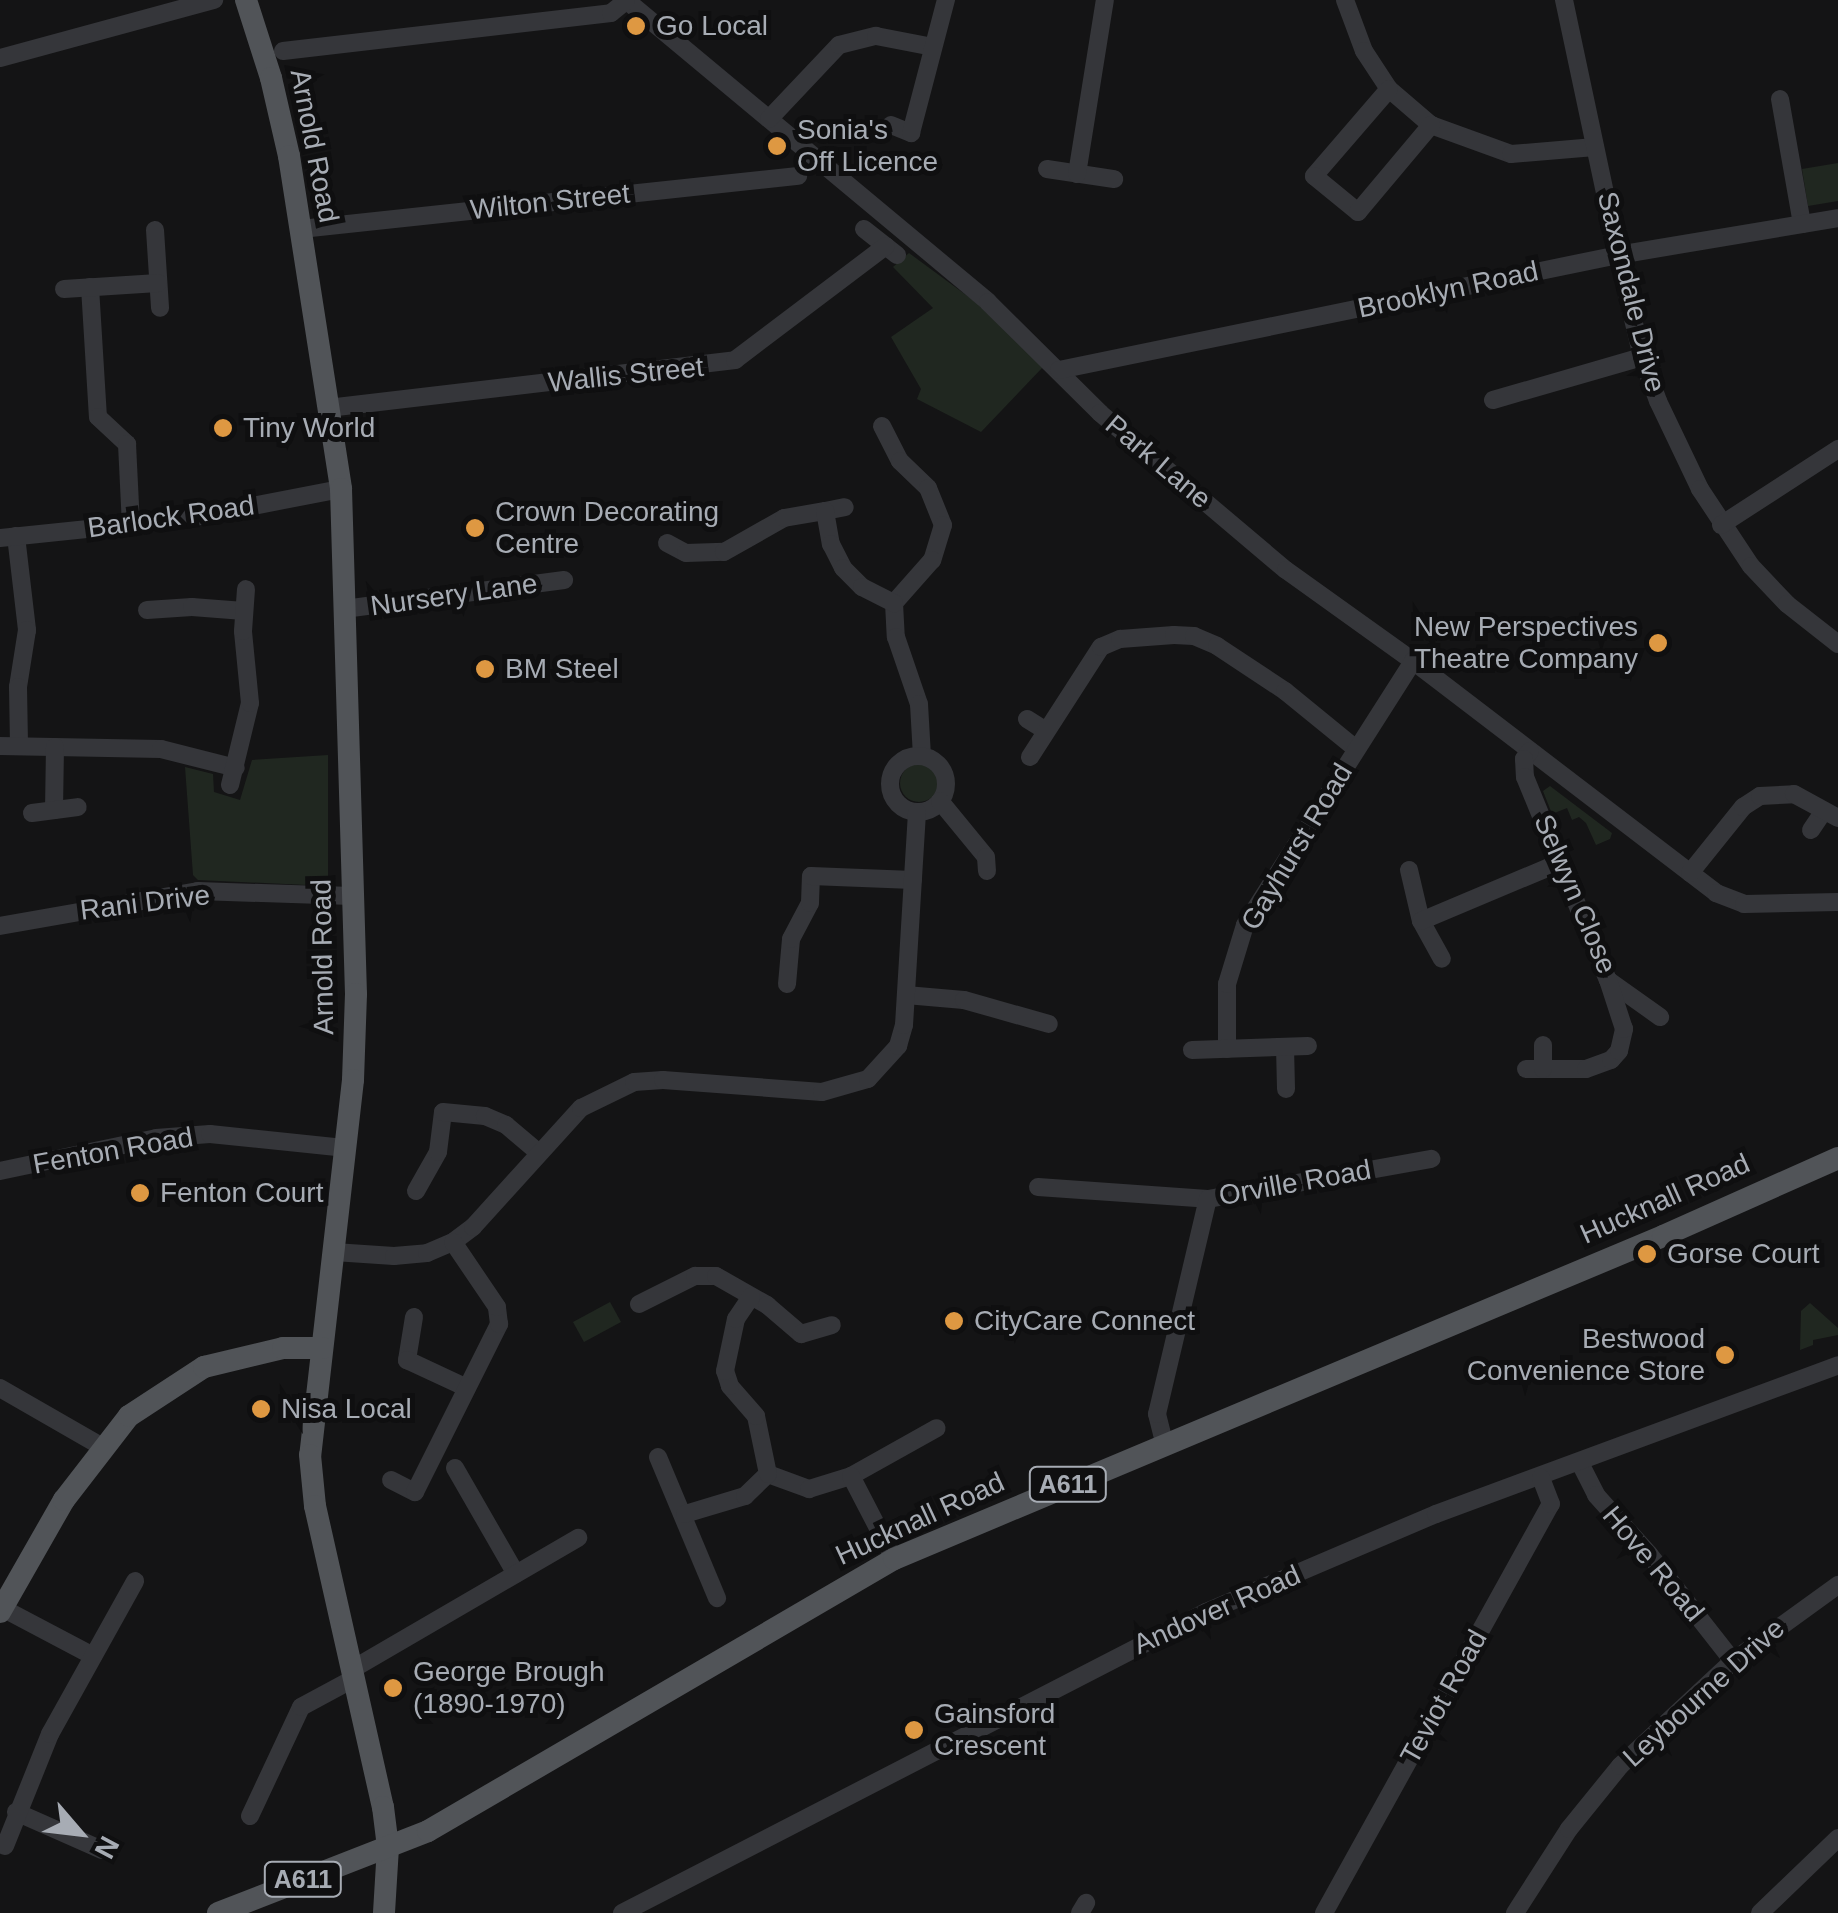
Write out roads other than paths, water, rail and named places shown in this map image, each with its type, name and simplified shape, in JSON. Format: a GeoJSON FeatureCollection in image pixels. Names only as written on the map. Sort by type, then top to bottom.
{"type":"FeatureCollection","features":[{"type":"Feature","properties":{"kind":"main road","name":"Arnold Road"},"geometry":{"type":"LineString","coordinates":[[246,0],[271,78],[300,229],[341,489],[356,994],[346,1148],[310,1455],[314,1506],[388,1846],[384,1913]]}},
{"type":"Feature","properties":{"kind":"main road","name":"Hucknall Road"},"geometry":{"type":"LineString","coordinates":[[218,1913],[428,1831],[894,1560],[1164,1442],[1663,1236],[1838,1158]]}},
{"type":"Feature","properties":{"kind":"main road"},"geometry":{"type":"LineString","coordinates":[[1,1610],[64,1500],[128,1416],[204,1367],[283,1348],[322,1348]]}},
{"type":"Feature","properties":{"kind":"street"},"geometry":{"type":"LineString","coordinates":[[0,58],[214,0]]}},
{"type":"Feature","properties":{"kind":"street"},"geometry":{"type":"LineString","coordinates":[[283,52],[610,13],[626,0]]}},
{"type":"Feature","properties":{"kind":"street","name":"Park Lane"},"geometry":{"type":"LineString","coordinates":[[626,0],[988,302],[1100,414],[1286,570],[1413,661],[1690,874],[1716,893],[1744,904],[1838,902]]}},
{"type":"Feature","properties":{"kind":"street"},"geometry":{"type":"LineString","coordinates":[[891,124],[910,132],[946,0]]}},
{"type":"Feature","properties":{"kind":"street"},"geometry":{"type":"LineString","coordinates":[[1078,174],[1104,0]]}},
{"type":"Feature","properties":{"kind":"street"},"geometry":{"type":"LineString","coordinates":[[1344,0],[1364,51],[1389,89],[1431,126],[1511,154],[1595,147]]}},
{"type":"Feature","properties":{"kind":"street","name":"Saxondale Drive"},"geometry":{"type":"LineString","coordinates":[[1564,0],[1642,357],[1678,446],[1721,525],[1787,604],[1838,644]]}},
{"type":"Feature","properties":{"kind":"street"},"geometry":{"type":"LineString","coordinates":[[768,119],[839,46],[876,36],[933,47]]}},
{"type":"Feature","properties":{"kind":"street"},"geometry":{"type":"LineString","coordinates":[[1389,89],[1314,176],[1358,212],[1431,126]]}},
{"type":"Feature","properties":{"kind":"street"},"geometry":{"type":"LineString","coordinates":[[1780,99],[1802,224]]}},
{"type":"Feature","properties":{"kind":"street"},"geometry":{"type":"LineString","coordinates":[[1047,169],[1114,179]]}},
{"type":"Feature","properties":{"kind":"street","name":"Wilton Street"},"geometry":{"type":"LineString","coordinates":[[300,229],[798,176]]}},
{"type":"Feature","properties":{"kind":"street","name":"Brooklyn Road"},"geometry":{"type":"LineString","coordinates":[[1059,370],[1618,255],[1838,218]]}},
{"type":"Feature","properties":{"kind":"street"},"geometry":{"type":"LineString","coordinates":[[155,230],[160,308]]}},
{"type":"Feature","properties":{"kind":"street","name":"Wallis Street"},"geometry":{"type":"LineString","coordinates":[[328,408],[734,360],[892,250],[864,230]]}},
{"type":"Feature","properties":{"kind":"street"},"geometry":{"type":"LineString","coordinates":[[64,289],[158,283]]}},
{"type":"Feature","properties":{"kind":"street"},"geometry":{"type":"LineString","coordinates":[[90,287],[98,417],[126,444],[131,525]]}},
{"type":"Feature","properties":{"kind":"street"},"geometry":{"type":"LineString","coordinates":[[1492,400],[1642,357]]}},
{"type":"Feature","properties":{"kind":"street"},"geometry":{"type":"LineString","coordinates":[[882,426],[900,461],[934,497],[943,526],[932,560],[894,603],[896,637],[919,704],[922,756]]}},
{"type":"Feature","properties":{"kind":"street"},"geometry":{"type":"LineString","coordinates":[[1721,525],[1838,449]]}},
{"type":"Feature","properties":{"kind":"street","name":"Barlock Road"},"geometry":{"type":"LineString","coordinates":[[8,537],[235,511],[341,489]]}},
{"type":"Feature","properties":{"kind":"street"},"geometry":{"type":"LineString","coordinates":[[666,542],[686,553],[724,552],[784,518],[845,507]]}},
{"type":"Feature","properties":{"kind":"street"},"geometry":{"type":"LineString","coordinates":[[825,511],[832,544],[844,568],[862,587],[894,603]]}},
{"type":"Feature","properties":{"kind":"street"},"geometry":{"type":"LineString","coordinates":[[8,537],[26,630],[9,746],[161,749],[233,776],[250,702],[246,589]]}},
{"type":"Feature","properties":{"kind":"street","name":"Nursery Lane"},"geometry":{"type":"LineString","coordinates":[[344,610],[564,580]]}},
{"type":"Feature","properties":{"kind":"street"},"geometry":{"type":"LineString","coordinates":[[169,608],[169,630]]}},
{"type":"Feature","properties":{"kind":"street"},"geometry":{"type":"LineString","coordinates":[[146,610],[244,611]]}},
{"type":"Feature","properties":{"kind":"street"},"geometry":{"type":"LineString","coordinates":[[1030,756],[1101,647],[1120,638],[1194,636],[1285,691],[1356,749]]}},
{"type":"Feature","properties":{"kind":"street","name":"Gayhurst Road"},"geometry":{"type":"LineString","coordinates":[[1227,1049],[1227,984],[1246,925],[1413,661]]}},
{"type":"Feature","properties":{"kind":"street"},"geometry":{"type":"LineString","coordinates":[[1027,719],[1046,731]]}},
{"type":"Feature","properties":{"kind":"street"},"geometry":{"type":"LineString","coordinates":[[54,810],[55,747]]}},
{"type":"Feature","properties":{"kind":"street","name":"Selwyn Close"},"geometry":{"type":"LineString","coordinates":[[1530,751],[1524,759],[1526,778],[1608,980],[1660,1016]]}},
{"type":"Feature","properties":{"kind":"street"},"geometry":{"type":"LineString","coordinates":[[922,756],[942,769],[946,785],[940,800],[918,812],[901,806],[890,782],[904,760],[922,756]]}},
{"type":"Feature","properties":{"kind":"street"},"geometry":{"type":"LineString","coordinates":[[1690,874],[1743,807],[1760,796],[1794,794],[1831,815],[1811,830]]}},
{"type":"Feature","properties":{"kind":"street"},"geometry":{"type":"LineString","coordinates":[[940,800],[986,857],[988,871]]}},
{"type":"Feature","properties":{"kind":"street"},"geometry":{"type":"LineString","coordinates":[[32,813],[78,807]]}},
{"type":"Feature","properties":{"kind":"street"},"geometry":{"type":"LineString","coordinates":[[334,1252],[394,1256],[427,1252],[453,1242],[474,1227],[538,1152],[582,1108],[634,1082],[663,1080],[822,1092],[846,1088],[886,1064],[898,1046],[906,995],[918,812]]}},
{"type":"Feature","properties":{"kind":"street"},"geometry":{"type":"LineString","coordinates":[[1421,921],[1559,864]]}},
{"type":"Feature","properties":{"kind":"street"},"geometry":{"type":"LineString","coordinates":[[1409,870],[1421,921],[1442,959]]}},
{"type":"Feature","properties":{"kind":"street"},"geometry":{"type":"LineString","coordinates":[[787,984],[791,940],[810,902],[811,876],[913,880]]}},
{"type":"Feature","properties":{"kind":"street","name":"Rani Drive"},"geometry":{"type":"LineString","coordinates":[[0,926],[198,891],[352,896]]}},
{"type":"Feature","properties":{"kind":"street"},"geometry":{"type":"LineString","coordinates":[[1543,1045],[1534,1069],[1586,1069],[1619,1051],[1624,1029],[1608,980]]}},
{"type":"Feature","properties":{"kind":"street"},"geometry":{"type":"LineString","coordinates":[[906,995],[964,1000],[1049,1024]]}},
{"type":"Feature","properties":{"kind":"street"},"geometry":{"type":"LineString","coordinates":[[1192,1050],[1308,1046]]}},
{"type":"Feature","properties":{"kind":"street"},"geometry":{"type":"LineString","coordinates":[[1285,1047],[1286,1089]]}},
{"type":"Feature","properties":{"kind":"street"},"geometry":{"type":"LineString","coordinates":[[416,1191],[438,1152],[443,1112],[484,1116],[506,1125],[538,1152]]}},
{"type":"Feature","properties":{"kind":"street","name":"Fenton Road"},"geometry":{"type":"LineString","coordinates":[[0,1172],[156,1138],[210,1134],[346,1148]]}},
{"type":"Feature","properties":{"kind":"street","name":"Orville Road"},"geometry":{"type":"LineString","coordinates":[[1038,1187],[1208,1199],[1432,1159]]}},
{"type":"Feature","properties":{"kind":"street"},"geometry":{"type":"LineString","coordinates":[[1164,1442],[1158,1414],[1208,1199]]}},
{"type":"Feature","properties":{"kind":"street"},"geometry":{"type":"LineString","coordinates":[[391,1480],[415,1492],[500,1315],[453,1242]]}},
{"type":"Feature","properties":{"kind":"street"},"geometry":{"type":"LineString","coordinates":[[639,1304],[695,1276],[716,1276],[801,1334],[832,1325]]}},
{"type":"Feature","properties":{"kind":"street"},"geometry":{"type":"LineString","coordinates":[[751,1297],[736,1319],[724,1371],[730,1386],[756,1416],[768,1474]]}},
{"type":"Feature","properties":{"kind":"street"},"geometry":{"type":"LineString","coordinates":[[414,1316],[407,1360],[467,1388]]}},
{"type":"Feature","properties":{"kind":"street","name":"Andover Road"},"geometry":{"type":"LineString","coordinates":[[622,1913],[1166,1631],[1436,1514],[1838,1365]]}},
{"type":"Feature","properties":{"kind":"street"},"geometry":{"type":"LineString","coordinates":[[0,1388],[77,1428],[102,1446]]}},
{"type":"Feature","properties":{"kind":"street"},"geometry":{"type":"LineString","coordinates":[[768,1474],[809,1489],[852,1476],[937,1428]]}},
{"type":"Feature","properties":{"kind":"street"},"geometry":{"type":"LineString","coordinates":[[658,1457],[717,1598]]}},
{"type":"Feature","properties":{"kind":"street","name":"Hove Road"},"geometry":{"type":"LineString","coordinates":[[1580,1463],[1596,1495],[1649,1554],[1733,1661]]}},
{"type":"Feature","properties":{"kind":"street"},"geometry":{"type":"LineString","coordinates":[[455,1468],[516,1574]]}},
{"type":"Feature","properties":{"kind":"street"},"geometry":{"type":"LineString","coordinates":[[685,1514],[745,1496],[768,1474]]}},
{"type":"Feature","properties":{"kind":"street"},"geometry":{"type":"LineString","coordinates":[[852,1476],[894,1560]]}},
{"type":"Feature","properties":{"kind":"street","name":"Teviot Road"},"geometry":{"type":"LineString","coordinates":[[1324,1913],[1550,1504],[1541,1478]]}},
{"type":"Feature","properties":{"kind":"street"},"geometry":{"type":"LineString","coordinates":[[250,1816],[301,1707],[578,1538]]}},
{"type":"Feature","properties":{"kind":"street"},"geometry":{"type":"LineString","coordinates":[[5,1846],[50,1734],[135,1581]]}},
{"type":"Feature","properties":{"kind":"street","name":"Leybourne Drive"},"geometry":{"type":"LineString","coordinates":[[1515,1913],[1569,1829],[1620,1766],[1733,1661],[1785,1619],[1838,1585]]}},
{"type":"Feature","properties":{"kind":"street"},"geometry":{"type":"LineString","coordinates":[[1,1610],[93,1656]]}},
{"type":"Feature","properties":{"kind":"street"},"geometry":{"type":"LineString","coordinates":[[264,1787],[282,1796]]}},
{"type":"Feature","properties":{"kind":"street"},"geometry":{"type":"LineString","coordinates":[[16,1812],[102,1850]]}},
{"type":"Feature","properties":{"kind":"street"},"geometry":{"type":"LineString","coordinates":[[1760,1913],[1838,1838]]}},
{"type":"Feature","properties":{"kind":"place","name":"Go Local"},"geometry":{"type":"Point","coordinates":[636,26]}},
{"type":"Feature","properties":{"kind":"place","name":"Sonia's Off Licence"},"geometry":{"type":"Point","coordinates":[777,146]}},
{"type":"Feature","properties":{"kind":"place","name":"Tiny World"},"geometry":{"type":"Point","coordinates":[223,428]}},
{"type":"Feature","properties":{"kind":"place","name":"Crown Decorating Centre"},"geometry":{"type":"Point","coordinates":[475,528]}},
{"type":"Feature","properties":{"kind":"place","name":"New Perspectives Theatre Company"},"geometry":{"type":"Point","coordinates":[1658,643]}},
{"type":"Feature","properties":{"kind":"place","name":"BM Steel"},"geometry":{"type":"Point","coordinates":[485,669]}},
{"type":"Feature","properties":{"kind":"place","name":"Fenton Court"},"geometry":{"type":"Point","coordinates":[140,1193]}},
{"type":"Feature","properties":{"kind":"place","name":"Gorse Court"},"geometry":{"type":"Point","coordinates":[1647,1254]}},
{"type":"Feature","properties":{"kind":"place","name":"CityCare Connect"},"geometry":{"type":"Point","coordinates":[954,1321]}},
{"type":"Feature","properties":{"kind":"place","name":"Bestwood Convenience Store"},"geometry":{"type":"Point","coordinates":[1725,1355]}},
{"type":"Feature","properties":{"kind":"place","name":"Nisa Local"},"geometry":{"type":"Point","coordinates":[261,1409]}},
{"type":"Feature","properties":{"kind":"place","name":"George Brough (1890-1970)"},"geometry":{"type":"Point","coordinates":[393,1688]}},
{"type":"Feature","properties":{"kind":"place","name":"Gainsford Crescent"},"geometry":{"type":"Point","coordinates":[914,1730]}}]}
